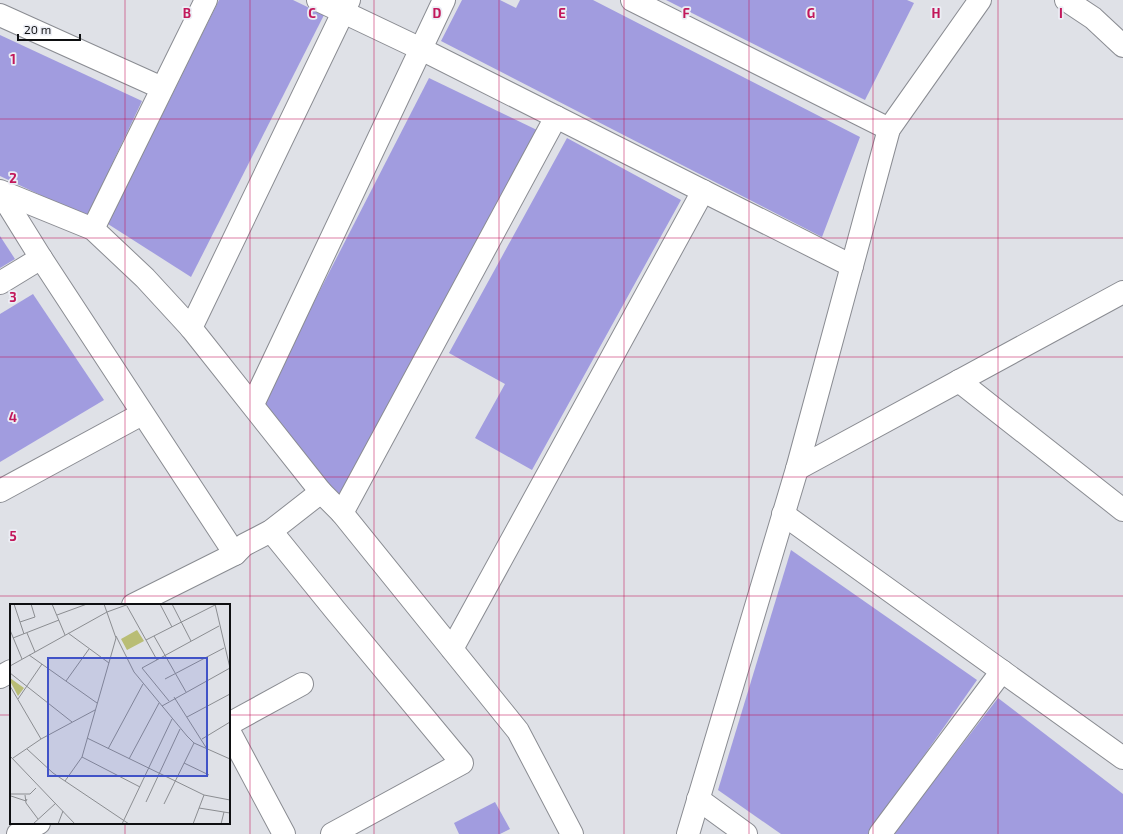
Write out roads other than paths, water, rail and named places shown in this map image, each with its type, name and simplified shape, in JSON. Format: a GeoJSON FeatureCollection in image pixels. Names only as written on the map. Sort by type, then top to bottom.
{"type":"FeatureCollection","features":[{"type":"Feature","properties":{"kind":"street"},"geometry":{"type":"LineString","coordinates":[[93,229],[206,0]]}},
{"type":"Feature","properties":{"kind":"street"},"geometry":{"type":"LineString","coordinates":[[318,0],[346,6],[420,49],[852,266]]}},
{"type":"Feature","properties":{"kind":"street"},"geometry":{"type":"LineString","coordinates":[[253,404],[444,0]]}},
{"type":"Feature","properties":{"kind":"street"},"geometry":{"type":"LineString","coordinates":[[632,0],[889,129]]}},
{"type":"Feature","properties":{"kind":"street"},"geometry":{"type":"LineString","coordinates":[[688,834],[796,469],[889,129],[980,0]]}},
{"type":"Feature","properties":{"kind":"street"},"geometry":{"type":"LineString","coordinates":[[1066,0],[1093,18],[1123,46]]}},
{"type":"Feature","properties":{"kind":"street"},"geometry":{"type":"LineString","coordinates":[[191,328],[346,6]]}},
{"type":"Feature","properties":{"kind":"street"},"geometry":{"type":"LineString","coordinates":[[0,15],[162,88]]}},
{"type":"Feature","properties":{"kind":"street"},"geometry":{"type":"LineString","coordinates":[[342,513],[556,117]]}},
{"type":"Feature","properties":{"kind":"street"},"geometry":{"type":"LineString","coordinates":[[0,191],[93,229],[145,278],[191,328],[253,404],[321,492],[342,513],[518,731],[572,834]]}},
{"type":"Feature","properties":{"kind":"street"},"geometry":{"type":"LineString","coordinates":[[0,191],[40,258],[235,554]]}},
{"type":"Feature","properties":{"kind":"street"},"geometry":{"type":"LineString","coordinates":[[452,649],[703,191]]}},
{"type":"Feature","properties":{"kind":"street"},"geometry":{"type":"LineString","coordinates":[[0,283],[40,258]]}},
{"type":"Feature","properties":{"kind":"street"},"geometry":{"type":"LineString","coordinates":[[796,469],[1123,292]]}},
{"type":"Feature","properties":{"kind":"street"},"geometry":{"type":"LineString","coordinates":[[959,381],[1123,510]]}},
{"type":"Feature","properties":{"kind":"street"},"geometry":{"type":"LineString","coordinates":[[0,491],[142,414]]}},
{"type":"Feature","properties":{"kind":"street"},"geometry":{"type":"LineString","coordinates":[[138,604],[155,600],[235,554],[244,545],[272,531],[321,492]]}},
{"type":"Feature","properties":{"kind":"street"},"geometry":{"type":"LineString","coordinates":[[783,514],[1123,758]]}},
{"type":"Feature","properties":{"kind":"street"},"geometry":{"type":"LineString","coordinates":[[272,531],[335,610],[462,762],[358,828],[332,834]]}},
{"type":"Feature","properties":{"kind":"street"},"geometry":{"type":"LineString","coordinates":[[880,834],[1002,671]]}},
{"type":"Feature","properties":{"kind":"street"},"geometry":{"type":"LineString","coordinates":[[0,677],[10,672]]}},
{"type":"Feature","properties":{"kind":"street"},"geometry":{"type":"LineString","coordinates":[[230,723],[302,684]]}},
{"type":"Feature","properties":{"kind":"street"},"geometry":{"type":"LineString","coordinates":[[230,733],[284,834]]}},
{"type":"Feature","properties":{"kind":"street"},"geometry":{"type":"LineString","coordinates":[[698,799],[746,834]]}},
{"type":"Feature","properties":{"kind":"street"},"geometry":{"type":"LineString","coordinates":[[18,834],[37,824]]}}]}
